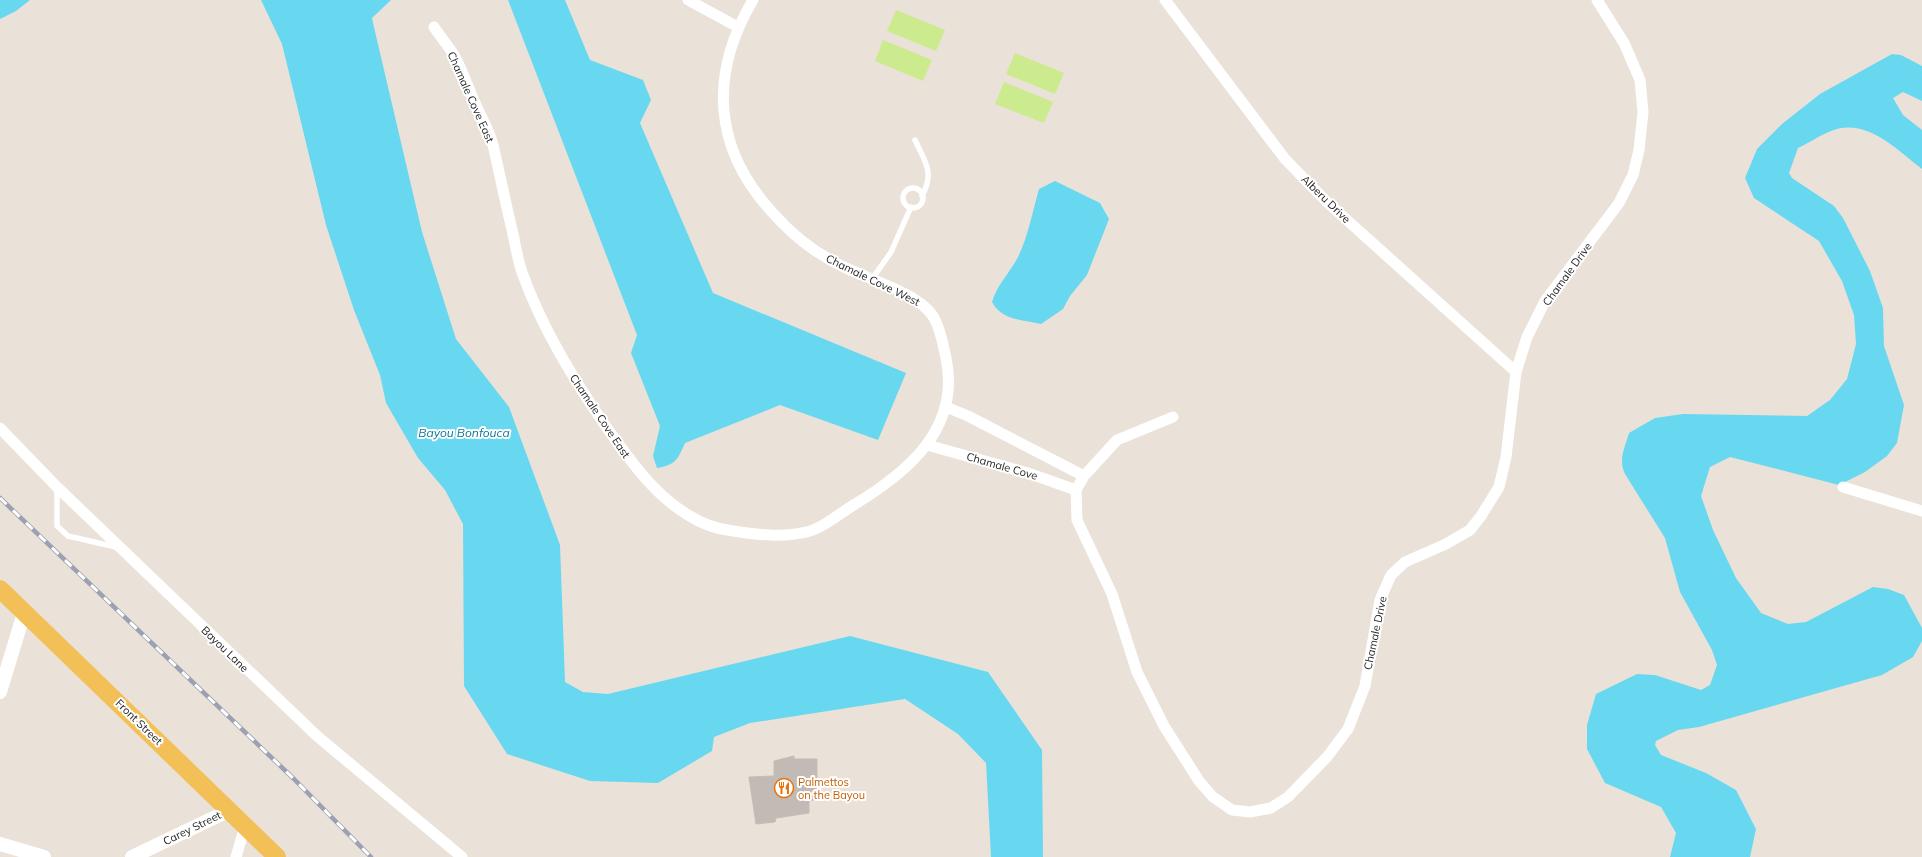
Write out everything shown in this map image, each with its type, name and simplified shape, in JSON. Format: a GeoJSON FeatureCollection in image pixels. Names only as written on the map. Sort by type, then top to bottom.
{"type":"FeatureCollection","features":[{"type":"Feature","properties":{"kind":"main road","name":"Front Street"},"geometry":{"type":"LineString","coordinates":[[0,589],[277,857]]}},
{"type":"Feature","properties":{"kind":"street"},"geometry":{"type":"LineString","coordinates":[[688,0],[738,27]]}},
{"type":"Feature","properties":{"kind":"street","name":"Chamale Cove West"},"geometry":{"type":"LineString","coordinates":[[753,0],[738,27],[730,52],[726,72],[723,102],[725,126],[735,158],[758,198],[785,228],[815,251],[842,267],[919,302],[930,311],[936,321],[948,371],[949,386],[946,407],[938,426]]}},
{"type":"Feature","properties":{"kind":"street","name":"Alberu Drive"},"geometry":{"type":"LineString","coordinates":[[1165,0],[1285,159],[1328,203],[1516,372]]}},
{"type":"Feature","properties":{"kind":"street","name":"Chamale Drive"},"geometry":{"type":"LineString","coordinates":[[1076,490],[1077,520],[1112,594],[1137,672],[1164,726],[1199,781],[1213,796],[1232,810],[1250,812],[1271,808],[1288,797],[1327,757],[1348,729],[1365,686],[1380,600],[1391,575],[1405,562],[1446,544],[1470,530],[1481,516],[1499,487],[1506,457],[1516,372],[1527,337],[1545,301],[1620,203],[1633,175],[1640,150],[1643,112],[1640,80],[1624,43],[1597,0]]}},
{"type":"Feature","properties":{"kind":"street","name":"Chamale Cove East"},"geometry":{"type":"LineString","coordinates":[[434,27],[454,56],[492,140],[521,271],[541,320],[581,390],[632,463],[654,488],[686,514],[713,528],[750,534],[787,535],[813,530],[870,495],[909,465],[927,445],[938,426]]}},
{"type":"Feature","properties":{"kind":"street","name":"Chamale Cove"},"geometry":{"type":"LineString","coordinates":[[946,407],[968,416],[1084,476]]}},
{"type":"Feature","properties":{"kind":"street"},"geometry":{"type":"LineString","coordinates":[[1076,490],[1084,476],[1117,440],[1173,417]]}},
{"type":"Feature","properties":{"kind":"street","name":"Bayou Lane"},"geometry":{"type":"LineString","coordinates":[[0,428],[56,487],[316,736],[462,857]]}},
{"type":"Feature","properties":{"kind":"street","name":"Chamale Cove"},"geometry":{"type":"LineString","coordinates":[[927,445],[1028,473],[1076,490]]}},
{"type":"Feature","properties":{"kind":"street"},"geometry":{"type":"LineString","coordinates":[[1843,487],[1922,511]]}},
{"type":"Feature","properties":{"kind":"street"},"geometry":{"type":"LineString","coordinates":[[0,692],[24,613]]}},
{"type":"Feature","properties":{"kind":"street","name":"Carey Street"},"geometry":{"type":"LineString","coordinates":[[132,857],[230,810]]}},
{"type":"Feature","properties":{"kind":"street"},"geometry":{"type":"LineString","coordinates":[[236,857],[245,826]]}},
{"type":"Feature","properties":{"kind":"street"},"geometry":{"type":"LineString","coordinates":[[0,844],[44,857]]}},
{"type":"Feature","properties":{"kind":"lane"},"geometry":{"type":"LineString","coordinates":[[872,280],[891,252],[911,208],[920,205],[922,196],[929,184],[929,171],[915,140]]}},
{"type":"Feature","properties":{"kind":"lane"},"geometry":{"type":"LineString","coordinates":[[911,208],[905,204],[903,198],[907,189],[917,188],[922,196]]}},
{"type":"Feature","properties":{"kind":"lane"},"geometry":{"type":"LineString","coordinates":[[56,487],[57,526],[68,536],[120,548]]}},
{"type":"Feature","properties":{"kind":"green space"},"geometry":{"type":"Polygon","coordinates":[[[896,10],[945,30],[936,51],[887,31],[896,10]]]}},
{"type":"Feature","properties":{"kind":"green space"},"geometry":{"type":"Polygon","coordinates":[[[883,40],[932,60],[923,81],[875,61],[883,40]]]}},
{"type":"Feature","properties":{"kind":"green space"},"geometry":{"type":"Polygon","coordinates":[[[1015,53],[1064,73],[1055,94],[1006,74],[1015,53]]]}},
{"type":"Feature","properties":{"kind":"green space"},"geometry":{"type":"Polygon","coordinates":[[[1004,82],[1053,102],[1044,123],[995,104],[1004,82]]]}},
{"type":"Feature","properties":{"kind":"water"},"geometry":{"type":"Polygon","coordinates":[[[0,0],[30,0],[16,11],[0,19],[0,0]]]}},
{"type":"Feature","properties":{"kind":"water","name":"Bayou Bonfouca"},"geometry":{"type":"Polygon","coordinates":[[[261,0],[391,0],[372,18],[422,232],[456,339],[509,407],[560,545],[565,682],[583,692],[608,694],[850,636],[988,672],[1042,750],[1043,857],[991,857],[986,763],[958,734],[905,699],[750,723],[714,737],[712,751],[658,783],[590,781],[507,754],[464,686],[463,524],[445,490],[418,458],[386,403],[380,375],[354,310],[326,225],[282,44],[261,0]]]}},
{"type":"Feature","properties":{"kind":"water"},"geometry":{"type":"Polygon","coordinates":[[[508,0],[565,0],[590,60],[643,80],[651,100],[640,123],[713,293],[906,373],[878,440],[780,405],[685,443],[676,460],[668,465],[657,468],[653,456],[660,426],[631,353],[637,335],[508,0]]]}},
{"type":"Feature","properties":{"kind":"water"},"geometry":{"type":"Polygon","coordinates":[[[1892,54],[1901,55],[1922,66],[1922,101],[1903,92],[1893,98],[1903,115],[1922,130],[1922,169],[1880,137],[1856,128],[1844,128],[1831,131],[1798,148],[1789,173],[1792,178],[1834,206],[1843,218],[1870,271],[1883,308],[1884,346],[1904,405],[1897,443],[1887,456],[1865,472],[1839,485],[1730,457],[1710,467],[1701,496],[1713,530],[1736,578],[1761,613],[1788,624],[1806,622],[1873,587],[1888,589],[1904,595],[1922,628],[1922,641],[1913,657],[1882,675],[1699,727],[1678,730],[1656,741],[1655,745],[1661,755],[1706,773],[1736,790],[1756,829],[1750,857],[1670,857],[1676,833],[1661,807],[1605,783],[1587,749],[1587,725],[1596,694],[1637,674],[1655,675],[1701,690],[1710,685],[1717,665],[1712,650],[1680,592],[1665,538],[1625,474],[1622,464],[1624,448],[1629,433],[1655,418],[1683,414],[1807,416],[1830,400],[1847,379],[1856,344],[1854,315],[1842,281],[1819,241],[1754,198],[1745,178],[1757,149],[1782,124],[1820,94],[1892,54]]]}},
{"type":"Feature","properties":{"kind":"water"},"geometry":{"type":"Polygon","coordinates":[[[1055,181],[1100,203],[1109,219],[1087,275],[1070,296],[1063,309],[1041,324],[1007,316],[996,308],[992,302],[997,289],[1016,261],[1022,248],[1039,189],[1055,181]]]}},
{"type":"Feature","properties":{"kind":"building","name":"Palmettos on the Bayou"},"geometry":{"type":"Polygon","coordinates":[[[794,756],[794,759],[817,759],[817,799],[809,801],[809,813],[776,818],[775,822],[756,824],[749,777],[774,776],[774,761],[794,756]]]}},
{"type":"Feature","properties":{"kind":"railway"},"geometry":{"type":"LineString","coordinates":[[0,498],[294,779],[371,857]]}},
{"type":"Feature","properties":{"kind":"place","name":"Palmettos on the Bayou"},"geometry":{"type":"Point","coordinates":[784,788]}}]}
